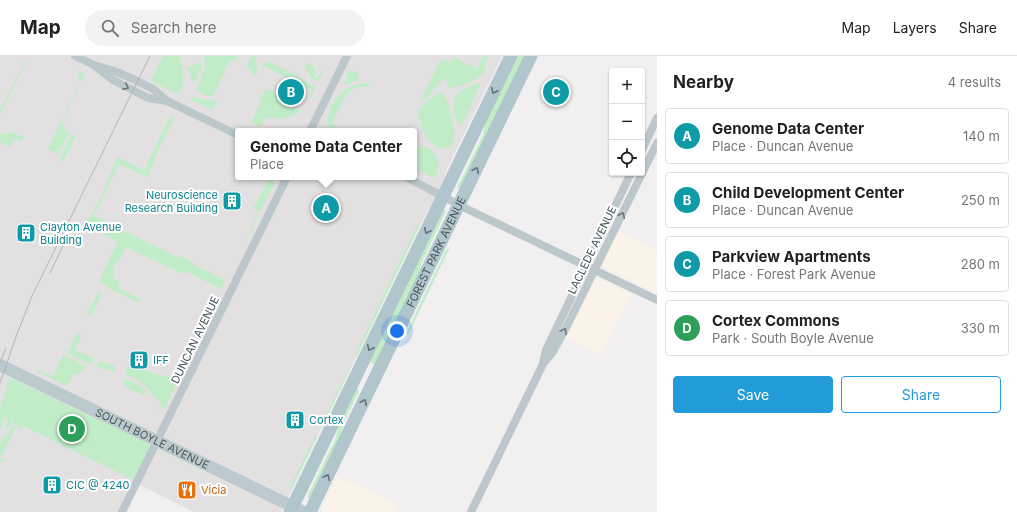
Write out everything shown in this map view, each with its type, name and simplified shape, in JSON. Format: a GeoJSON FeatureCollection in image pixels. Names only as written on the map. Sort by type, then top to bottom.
{"type":"FeatureCollection","features":[{"type":"Feature","properties":{"kind":"main road","name":"FOREST PARK AVENUE"},"geometry":{"type":"LineString","coordinates":[[296,510],[443,195],[511,56]]}},
{"type":"Feature","properties":{"kind":"main road","name":"FOREST PARK AVENUE"},"geometry":{"type":"LineString","coordinates":[[310,512],[531,56]]}},
{"type":"Feature","properties":{"kind":"street"},"geometry":{"type":"LineString","coordinates":[[75,56],[94,65],[112,80],[148,98],[167,102],[235,134]]}},
{"type":"Feature","properties":{"kind":"street"},"geometry":{"type":"LineString","coordinates":[[311,128],[346,56]]}},
{"type":"Feature","properties":{"kind":"street"},"geometry":{"type":"LineString","coordinates":[[645,144],[657,118]]}},
{"type":"Feature","properties":{"kind":"street","name":"LACLEDE AVENUE"},"geometry":{"type":"LineString","coordinates":[[471,512],[543,364],[562,335],[657,143]]}},
{"type":"Feature","properties":{"kind":"street","name":"LACLEDE AVENUE"},"geometry":{"type":"LineString","coordinates":[[543,364],[546,350],[630,176]]}},
{"type":"Feature","properties":{"kind":"street","name":"DUNCAN AVENUE"},"geometry":{"type":"LineString","coordinates":[[122,512],[286,180]]}},
{"type":"Feature","properties":{"kind":"street"},"geometry":{"type":"LineString","coordinates":[[412,180],[443,195],[459,205],[657,300]]}},
{"type":"Feature","properties":{"kind":"street","name":"SOUTH BOYLE AVENUE"},"geometry":{"type":"LineString","coordinates":[[0,365],[296,510]]}},
{"type":"Feature","properties":{"kind":"shaded area"},"geometry":{"type":"Polygon","coordinates":[[[0,56],[502,56],[445,173],[445,177],[431,208],[428,209],[281,512],[194,512],[134,482],[119,512],[0,512],[0,56]]]}},
{"type":"Feature","properties":{"kind":"shaded area"},"geometry":{"type":"Polygon","coordinates":[[[618,231],[657,250],[657,294],[602,266],[618,231]]]}},
{"type":"Feature","properties":{"kind":"shaded area"},"geometry":{"type":"Polygon","coordinates":[[[597,278],[630,294],[601,354],[565,338],[594,280],[597,278]]]}},
{"type":"Feature","properties":{"kind":"shaded area"},"geometry":{"type":"Polygon","coordinates":[[[337,476],[398,505],[395,512],[321,512],[321,509],[337,476]]]}},
{"type":"Feature","properties":{"kind":"green space"},"geometry":{"type":"Polygon","coordinates":[[[163,56],[179,56],[183,81],[181,90],[178,94],[151,81],[163,56]]]}},
{"type":"Feature","properties":{"kind":"green space"},"geometry":{"type":"Polygon","coordinates":[[[204,56],[237,56],[236,62],[230,60],[213,96],[208,96],[196,90],[205,68],[204,56]]]}},
{"type":"Feature","properties":{"kind":"green space"},"geometry":{"type":"Polygon","coordinates":[[[252,56],[256,56],[257,72],[255,76],[251,73],[252,71],[246,68],[252,56]]]}},
{"type":"Feature","properties":{"kind":"green space"},"geometry":{"type":"Polygon","coordinates":[[[454,56],[477,69],[483,56],[488,56],[484,65],[486,71],[469,82],[450,88],[445,80],[440,81],[429,95],[420,102],[441,59],[450,63],[454,56]]]}},
{"type":"Feature","properties":{"kind":"green space"},"geometry":{"type":"Polygon","coordinates":[[[517,56],[525,56],[461,189],[457,188],[483,135],[485,122],[517,56]]]}},
{"type":"Feature","properties":{"kind":"green space"},"geometry":{"type":"Polygon","coordinates":[[[20,58],[32,64],[26,62],[0,115],[1,104],[3,104],[25,62],[20,58]]]}},
{"type":"Feature","properties":{"kind":"green space"},"geometry":{"type":"Polygon","coordinates":[[[200,61],[201,67],[195,82],[193,83],[187,67],[197,64],[200,61]]]}},
{"type":"Feature","properties":{"kind":"green space"},"geometry":{"type":"Polygon","coordinates":[[[268,61],[316,87],[309,101],[307,100],[312,90],[263,66],[268,61]]]}},
{"type":"Feature","properties":{"kind":"green space"},"geometry":{"type":"Polygon","coordinates":[[[307,63],[315,67],[314,70],[316,71],[314,76],[316,78],[322,69],[324,70],[319,80],[316,81],[311,79],[305,67],[307,63]]]}},
{"type":"Feature","properties":{"kind":"green space"},"geometry":{"type":"Polygon","coordinates":[[[79,71],[85,74],[64,118],[63,122],[65,130],[69,133],[58,154],[48,149],[81,80],[77,77],[79,71]]]}},
{"type":"Feature","properties":{"kind":"green space"},"geometry":{"type":"Polygon","coordinates":[[[349,71],[357,73],[359,78],[354,82],[343,85],[349,71]]]}},
{"type":"Feature","properties":{"kind":"green space"},"geometry":{"type":"Polygon","coordinates":[[[365,83],[369,84],[369,87],[361,87],[351,90],[341,103],[332,124],[336,128],[331,128],[327,121],[328,114],[334,101],[347,88],[365,83]]]}},
{"type":"Feature","properties":{"kind":"green space"},"geometry":{"type":"Polygon","coordinates":[[[480,83],[480,86],[462,124],[458,124],[453,106],[454,100],[459,93],[467,87],[480,83]]]}},
{"type":"Feature","properties":{"kind":"green space"},"geometry":{"type":"Polygon","coordinates":[[[265,89],[287,98],[284,103],[301,111],[283,119],[278,118],[277,120],[272,116],[271,118],[268,116],[265,118],[260,127],[251,122],[260,104],[259,103],[265,89]]]}},
{"type":"Feature","properties":{"kind":"green space"},"geometry":{"type":"Polygon","coordinates":[[[439,92],[444,95],[447,100],[453,128],[454,140],[453,143],[447,148],[437,147],[429,140],[421,126],[418,116],[420,109],[439,92]]]}},
{"type":"Feature","properties":{"kind":"green space"},"geometry":{"type":"Polygon","coordinates":[[[193,97],[211,101],[217,100],[212,110],[191,100],[193,97]]]}},
{"type":"Feature","properties":{"kind":"green space"},"geometry":{"type":"Polygon","coordinates":[[[170,116],[174,118],[147,177],[119,164],[94,216],[179,258],[181,256],[193,262],[192,264],[225,280],[221,289],[185,271],[183,274],[126,247],[119,261],[117,261],[115,265],[113,278],[120,283],[118,288],[141,299],[138,302],[110,289],[99,281],[118,242],[84,225],[92,215],[117,157],[144,170],[170,116]]]}},
{"type":"Feature","properties":{"kind":"green space"},"geometry":{"type":"Polygon","coordinates":[[[14,133],[24,137],[22,142],[14,138],[10,147],[0,142],[0,135],[14,133]]]}},
{"type":"Feature","properties":{"kind":"green space"},"geometry":{"type":"Polygon","coordinates":[[[72,134],[77,137],[75,138],[63,162],[59,160],[72,134]]]}},
{"type":"Feature","properties":{"kind":"green space"},"geometry":{"type":"Polygon","coordinates":[[[423,146],[427,147],[434,153],[438,162],[438,172],[436,176],[432,177],[417,170],[417,148],[423,146]]]}},
{"type":"Feature","properties":{"kind":"green space"},"geometry":{"type":"Polygon","coordinates":[[[268,180],[276,180],[247,239],[246,238],[259,211],[253,209],[268,180]]]}},
{"type":"Feature","properties":{"kind":"green space"},"geometry":{"type":"Polygon","coordinates":[[[443,209],[446,211],[421,264],[418,277],[375,364],[372,364],[370,360],[443,209]]]}},
{"type":"Feature","properties":{"kind":"green space"},"geometry":{"type":"Polygon","coordinates":[[[417,225],[419,226],[358,354],[354,357],[417,225]]]}},
{"type":"Feature","properties":{"kind":"green space"},"geometry":{"type":"Polygon","coordinates":[[[450,247],[408,335],[406,334],[446,250],[450,247]]]}},
{"type":"Feature","properties":{"kind":"green space"},"geometry":{"type":"Polygon","coordinates":[[[98,292],[102,294],[91,316],[87,313],[98,292]]]}},
{"type":"Feature","properties":{"kind":"green space"},"geometry":{"type":"Polygon","coordinates":[[[77,333],[82,335],[75,350],[95,359],[90,364],[67,353],[77,333]]]}},
{"type":"Feature","properties":{"kind":"green space"},"geometry":{"type":"Polygon","coordinates":[[[191,347],[194,348],[164,410],[161,406],[159,412],[158,411],[161,404],[157,399],[141,383],[125,374],[125,370],[127,367],[143,369],[158,375],[174,377],[191,347]]]}},
{"type":"Feature","properties":{"kind":"green space"},"geometry":{"type":"Polygon","coordinates":[[[63,355],[86,366],[81,373],[76,373],[72,376],[67,386],[38,372],[39,370],[53,376],[63,355]]]}},
{"type":"Feature","properties":{"kind":"green space"},"geometry":{"type":"Polygon","coordinates":[[[100,361],[114,365],[115,372],[95,366],[100,361]]]}},
{"type":"Feature","properties":{"kind":"green space"},"geometry":{"type":"Polygon","coordinates":[[[350,366],[351,367],[322,428],[320,427],[350,366]]]}},
{"type":"Feature","properties":{"kind":"green space"},"geometry":{"type":"Polygon","coordinates":[[[8,378],[10,381],[11,378],[149,444],[150,448],[134,480],[23,426],[21,429],[16,427],[0,458],[0,444],[2,437],[8,435],[11,427],[21,425],[12,425],[14,422],[12,421],[5,430],[7,419],[4,417],[0,432],[0,407],[7,387],[8,378]]]}},
{"type":"Feature","properties":{"kind":"green space"},"geometry":{"type":"Polygon","coordinates":[[[124,378],[137,384],[147,392],[143,395],[126,387],[124,385],[124,378]]]}},
{"type":"Feature","properties":{"kind":"green space"},"geometry":{"type":"Polygon","coordinates":[[[357,388],[359,391],[344,422],[339,440],[311,499],[307,497],[335,440],[340,422],[357,388]]]}},
{"type":"Feature","properties":{"kind":"green space"},"geometry":{"type":"Polygon","coordinates":[[[315,436],[317,437],[291,490],[289,489],[315,436]]]}},
{"type":"Feature","properties":{"kind":"green space"},"geometry":{"type":"Polygon","coordinates":[[[0,458],[5,461],[4,463],[0,461],[0,458]]]}},
{"type":"Feature","properties":{"kind":"tram line"},"geometry":{"type":"LineString","coordinates":[[0,383],[32,296],[150,56]]}},
{"type":"Feature","properties":{"kind":"tram line"},"geometry":{"type":"LineString","coordinates":[[50,273],[67,238]]}},
{"type":"Feature","properties":{"kind":"tram line"},"geometry":{"type":"LineString","coordinates":[[0,363],[6,348]]}},
{"type":"Feature","properties":{"kind":"place","name":"Child Development Center"},"geometry":{"type":"Point","coordinates":[291,92]}},
{"type":"Feature","properties":{"kind":"place","name":"Parkview Apartments"},"geometry":{"type":"Point","coordinates":[556,92]}},
{"type":"Feature","properties":{"kind":"place","name":"Neuroscience Research Building"},"geometry":{"type":"Point","coordinates":[232,201]}},
{"type":"Feature","properties":{"kind":"place","name":"Genome Data Center"},"geometry":{"type":"Point","coordinates":[326,208]}},
{"type":"Feature","properties":{"kind":"place","name":"Clayton Avenue Building"},"geometry":{"type":"Point","coordinates":[26,233]}},
{"type":"Feature","properties":{"kind":"place","name":"IFF"},"geometry":{"type":"Point","coordinates":[139,360]}},
{"type":"Feature","properties":{"kind":"place","name":"Cortex"},"geometry":{"type":"Point","coordinates":[295,420]}},
{"type":"Feature","properties":{"kind":"place","name":"Cortex Commons"},"geometry":{"type":"Point","coordinates":[72,429]}},
{"type":"Feature","properties":{"kind":"place","name":"CIC @ 4240"},"geometry":{"type":"Point","coordinates":[52,485]}},
{"type":"Feature","properties":{"kind":"place","name":"Vicia"},"geometry":{"type":"Point","coordinates":[187,490]}}]}
